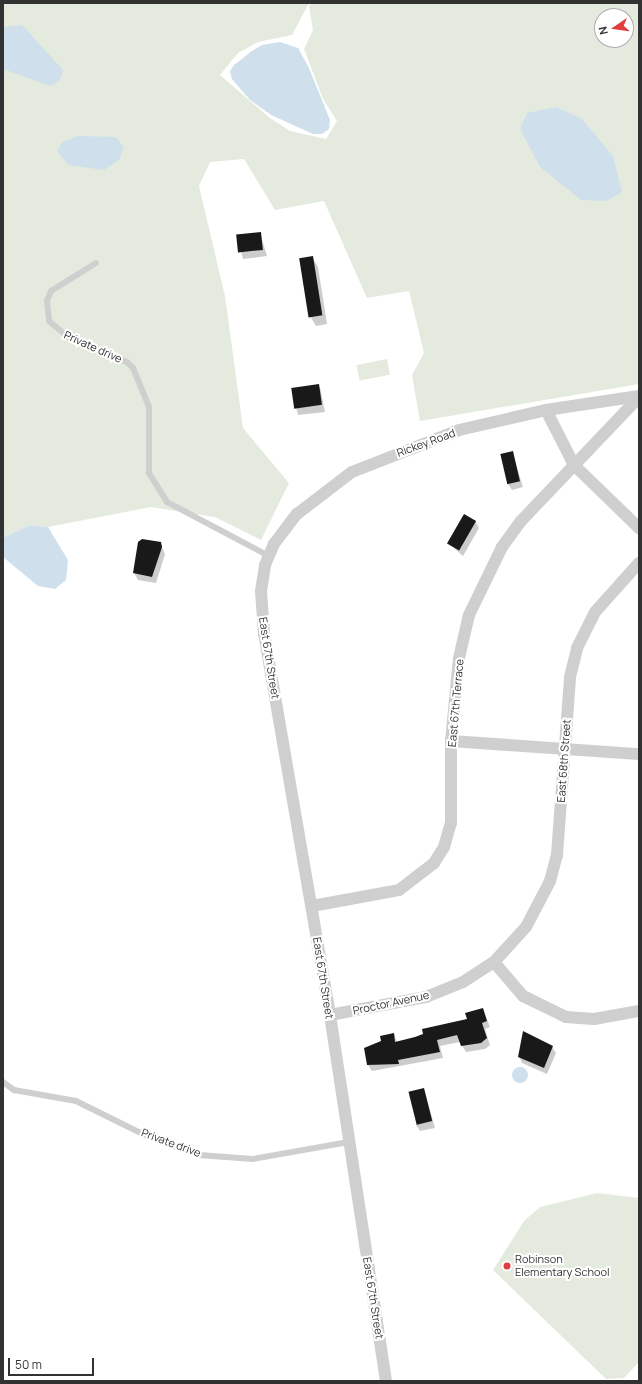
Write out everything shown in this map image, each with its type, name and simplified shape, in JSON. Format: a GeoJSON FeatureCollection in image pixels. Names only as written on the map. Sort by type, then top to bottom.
{"type":"FeatureCollection","features":[{"type":"Feature","properties":{"kind":"street","name":"Rickey Road"},"geometry":{"type":"LineString","coordinates":[[263,575],[269,556],[297,514],[352,472],[453,432],[546,410],[639,396]]}},
{"type":"Feature","properties":{"kind":"street","name":"East 67th Terrace"},"geometry":{"type":"LineString","coordinates":[[312,906],[399,890],[434,863],[444,847],[451,823],[451,741],[459,658],[472,609],[502,546],[574,465],[639,396]]}},
{"type":"Feature","properties":{"kind":"street"},"geometry":{"type":"LineString","coordinates":[[546,410],[574,465],[639,528]]}},
{"type":"Feature","properties":{"kind":"street","name":"East 68th Street"},"geometry":{"type":"LineString","coordinates":[[494,962],[526,927],[550,881],[557,855],[570,678],[582,635],[602,603],[639,563]]}},
{"type":"Feature","properties":{"kind":"street","name":"East 67th Street"},"geometry":{"type":"LineString","coordinates":[[263,575],[264,633],[330,1015],[348,1142],[386,1381]]}},
{"type":"Feature","properties":{"kind":"street"},"geometry":{"type":"LineString","coordinates":[[451,741],[639,754]]}},
{"type":"Feature","properties":{"kind":"street"},"geometry":{"type":"LineString","coordinates":[[494,962],[523,996],[566,1017],[594,1019],[639,1011]]}},
{"type":"Feature","properties":{"kind":"street","name":"Proctor Avenue"},"geometry":{"type":"LineString","coordinates":[[330,1015],[426,997],[463,982],[494,962]]}},
{"type":"Feature","properties":{"kind":"lane","name":"Private drive"},"geometry":{"type":"LineString","coordinates":[[96,263],[51,291],[47,301],[49,321],[72,340],[127,362],[134,368],[149,407],[149,472],[167,502],[269,556]]}},
{"type":"Feature","properties":{"kind":"lane","name":"Private drive"},"geometry":{"type":"LineString","coordinates":[[3,1082],[14,1090],[76,1101],[151,1138],[199,1155],[253,1159],[348,1142]]}},
{"type":"Feature","properties":{"kind":"shaded area"},"geometry":{"type":"Polygon","coordinates":[[[3,3],[311,3],[308,5],[292,35],[258,42],[238,53],[220,75],[270,118],[290,131],[326,139],[337,121],[323,99],[304,49],[313,30],[309,6],[312,3],[639,3],[639,384],[420,421],[412,375],[424,353],[409,291],[367,298],[324,201],[275,210],[244,159],[210,162],[199,186],[225,296],[243,428],[289,483],[261,540],[215,517],[151,507],[48,527],[30,525],[3,538],[3,3]]]}},
{"type":"Feature","properties":{"kind":"shaded area"},"geometry":{"type":"Polygon","coordinates":[[[387,359],[390,375],[360,381],[357,365],[387,359]]]}},
{"type":"Feature","properties":{"kind":"shaded area"},"geometry":{"type":"Polygon","coordinates":[[[597,1193],[639,1198],[639,1362],[624,1378],[606,1379],[493,1270],[524,1221],[540,1207],[597,1193]]]}},
{"type":"Feature","properties":{"kind":"water"},"geometry":{"type":"Polygon","coordinates":[[[22,25],[63,70],[60,80],[50,86],[3,69],[3,27],[22,25]]]}},
{"type":"Feature","properties":{"kind":"water"},"geometry":{"type":"Polygon","coordinates":[[[280,42],[298,48],[309,68],[330,120],[329,129],[322,134],[313,134],[271,115],[250,100],[232,79],[230,71],[234,65],[252,51],[262,45],[280,42]]]}},
{"type":"Feature","properties":{"kind":"water"},"geometry":{"type":"Polygon","coordinates":[[[556,107],[582,119],[613,156],[622,192],[607,201],[581,200],[540,167],[520,129],[527,113],[556,107]]]}},
{"type":"Feature","properties":{"kind":"water"},"geometry":{"type":"Polygon","coordinates":[[[78,136],[116,137],[124,148],[119,160],[104,170],[68,165],[57,151],[62,142],[78,136]]]}},
{"type":"Feature","properties":{"kind":"water"},"geometry":{"type":"Polygon","coordinates":[[[30,525],[48,527],[68,560],[66,580],[55,589],[38,586],[3,557],[3,538],[30,525]]]}},
{"type":"Feature","properties":{"kind":"water"},"geometry":{"type":"Polygon","coordinates":[[[520,1067],[527,1072],[528,1075],[523,1082],[520,1083],[513,1078],[512,1075],[517,1068],[520,1067]]]}},
{"type":"Feature","properties":{"kind":"building"},"geometry":{"type":"Polygon","coordinates":[[[261,232],[263,250],[238,253],[236,235],[261,232]]]}},
{"type":"Feature","properties":{"kind":"building"},"geometry":{"type":"Polygon","coordinates":[[[313,256],[322,315],[309,317],[299,258],[313,256]]]}},
{"type":"Feature","properties":{"kind":"building"},"geometry":{"type":"Polygon","coordinates":[[[319,384],[322,405],[294,409],[291,388],[319,384]]]}},
{"type":"Feature","properties":{"kind":"building"},"geometry":{"type":"Polygon","coordinates":[[[513,451],[520,481],[507,484],[500,454],[513,451]]]}},
{"type":"Feature","properties":{"kind":"building"},"geometry":{"type":"Polygon","coordinates":[[[464,514],[476,521],[459,550],[447,543],[464,514]]]}},
{"type":"Feature","properties":{"kind":"building"},"geometry":{"type":"Polygon","coordinates":[[[142,539],[161,542],[162,547],[152,577],[133,573],[138,542],[142,539]]]}},
{"type":"Feature","properties":{"kind":"building"},"geometry":{"type":"Polygon","coordinates":[[[483,1008],[487,1021],[482,1023],[487,1038],[481,1043],[461,1046],[457,1035],[437,1040],[440,1052],[398,1060],[399,1064],[367,1065],[364,1048],[381,1041],[380,1036],[394,1033],[395,1042],[415,1037],[423,1034],[422,1029],[467,1019],[465,1013],[483,1008]]]}},
{"type":"Feature","properties":{"kind":"building"},"geometry":{"type":"Polygon","coordinates":[[[523,1031],[553,1046],[544,1068],[518,1057],[523,1031]]]}},
{"type":"Feature","properties":{"kind":"building"},"geometry":{"type":"Polygon","coordinates":[[[424,1088],[432,1121],[417,1125],[408,1092],[424,1088]]]}},
{"type":"Feature","properties":{"kind":"place","name":"Robinson Elementary School"},"geometry":{"type":"Point","coordinates":[507,1266]}}]}
